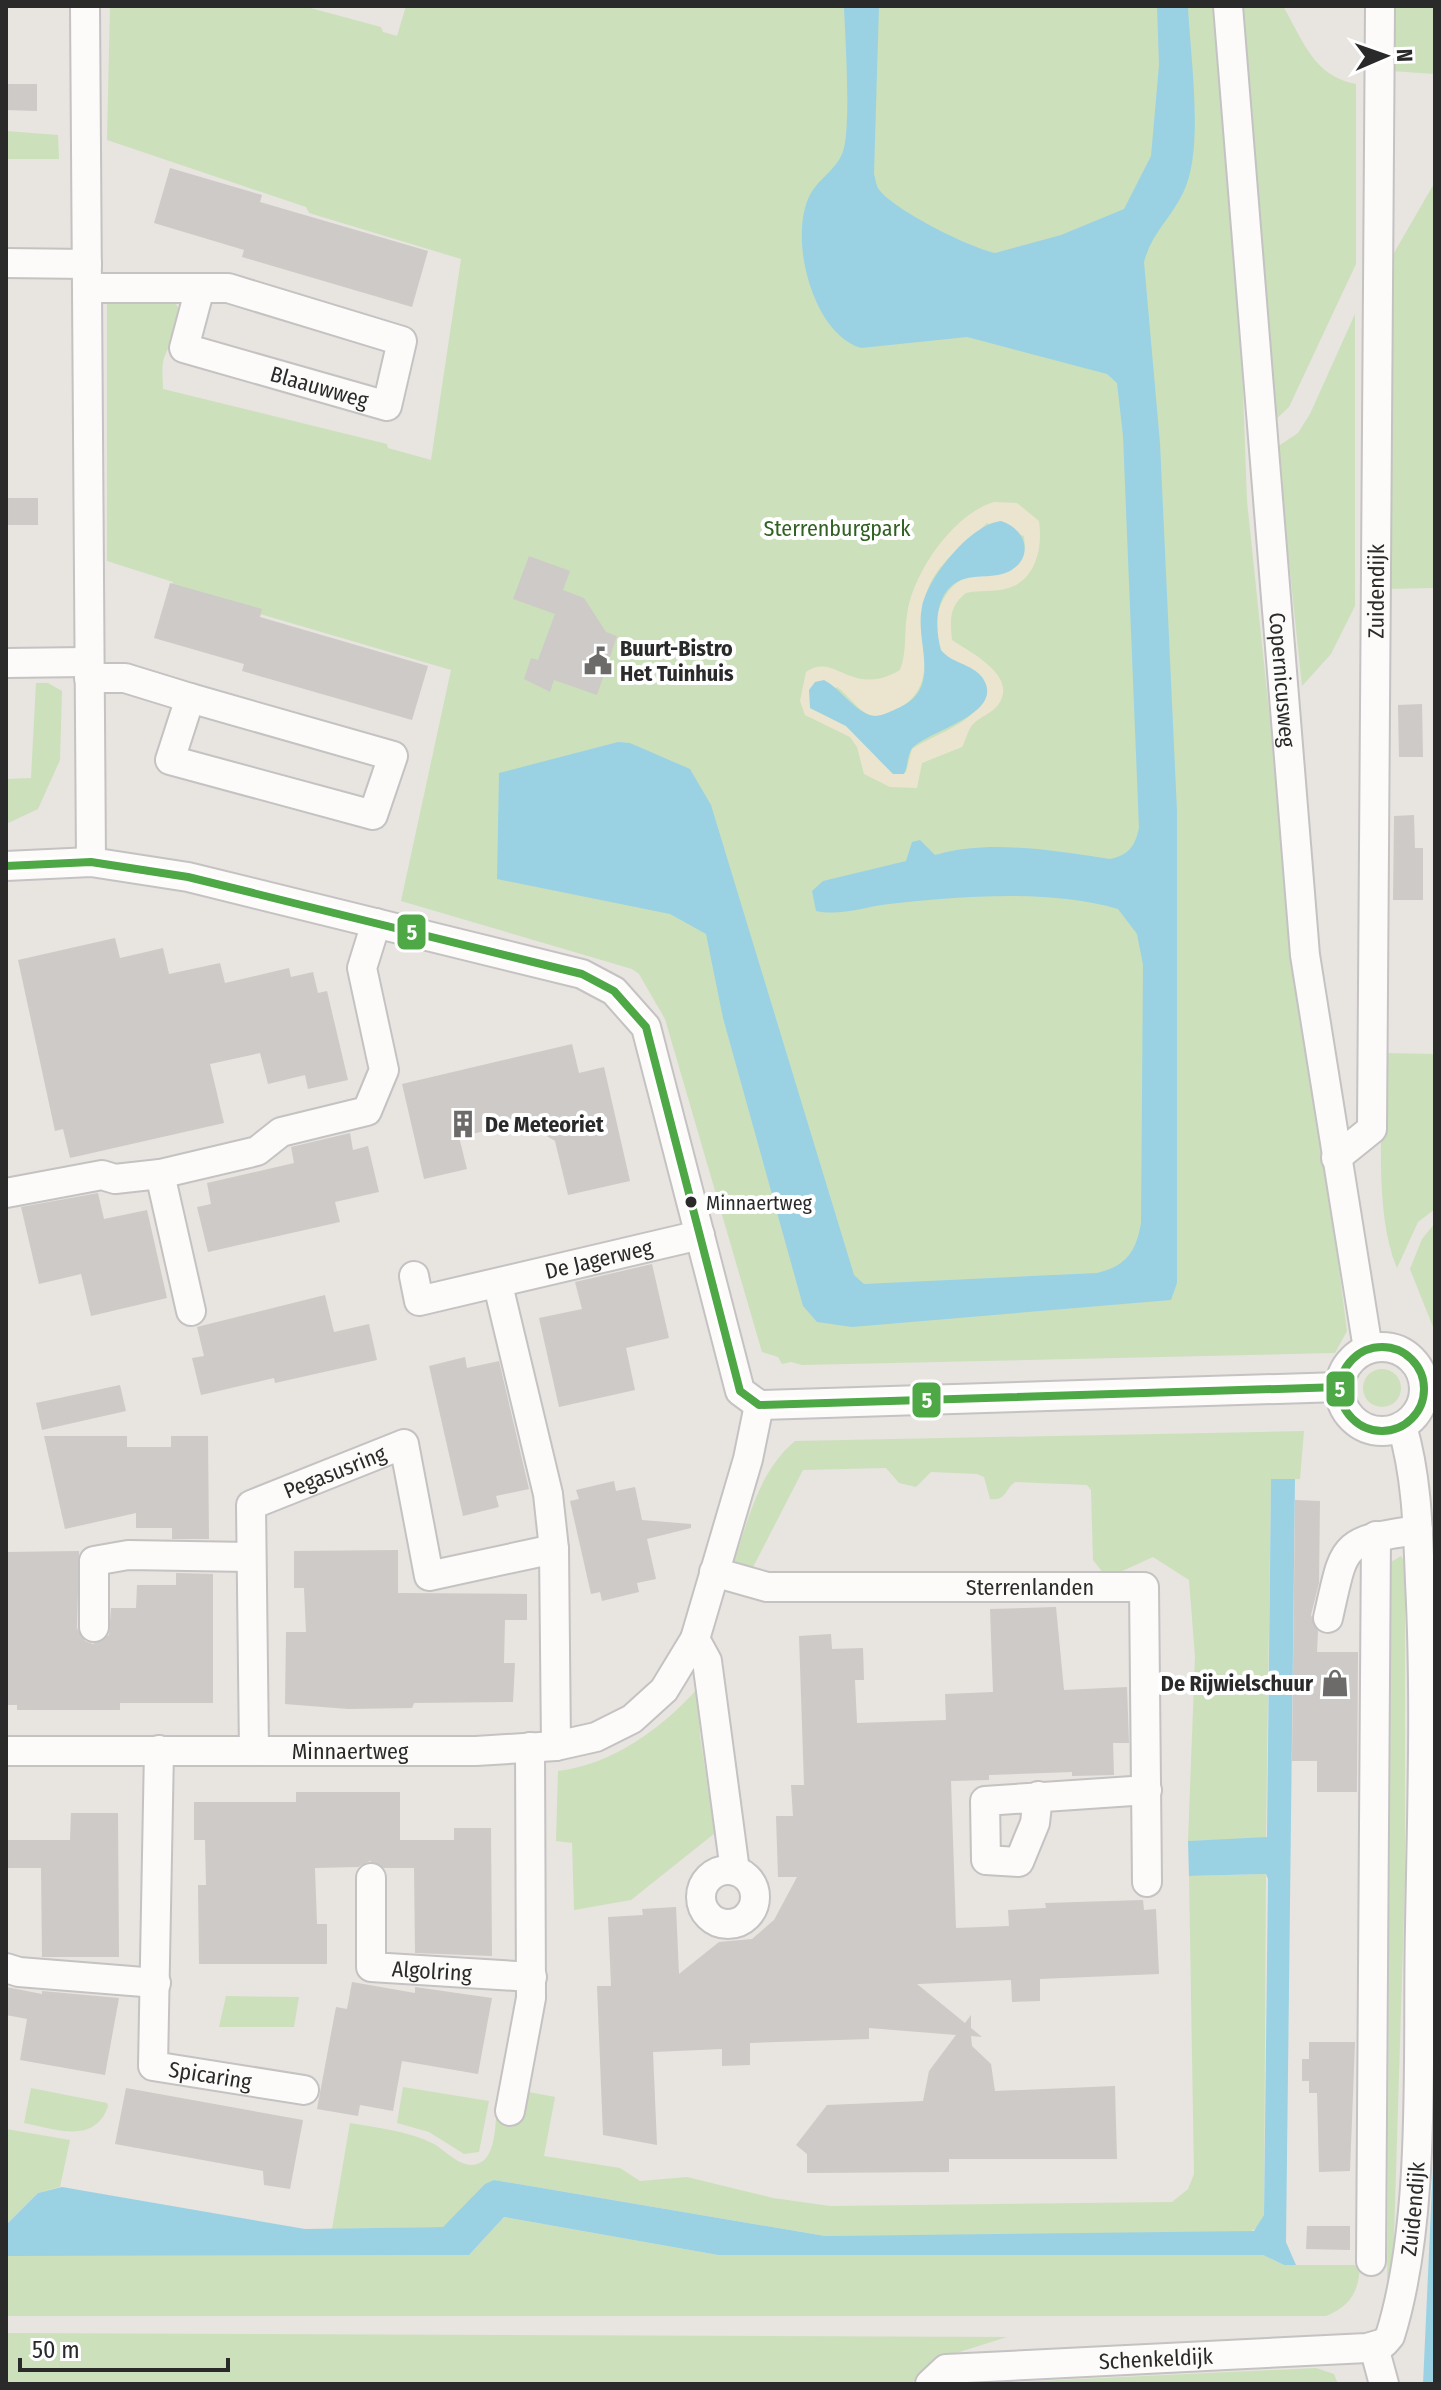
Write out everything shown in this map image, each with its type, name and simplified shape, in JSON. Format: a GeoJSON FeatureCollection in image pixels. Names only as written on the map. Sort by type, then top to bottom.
{"type":"FeatureCollection","features":[{"type":"Feature","properties":{"kind":"street"},"geometry":{"type":"LineString","coordinates":[[85,6],[91,862]]}},
{"type":"Feature","properties":{"kind":"street","name":"Copernicusweg"},"geometry":{"type":"LineString","coordinates":[[1228,6],[1305,955],[1368,1349]]}},
{"type":"Feature","properties":{"kind":"street","name":"Zuidendijk"},"geometry":{"type":"LineString","coordinates":[[1336,1158],[1372,1129],[1380,6]]}},
{"type":"Feature","properties":{"kind":"street","name":"Blaauwweg"},"geometry":{"type":"LineString","coordinates":[[6,263],[87,276],[228,288],[402,341],[387,406],[184,348],[200,288]]}},
{"type":"Feature","properties":{"kind":"street"},"geometry":{"type":"LineString","coordinates":[[6,663],[88,670],[125,678],[393,756],[373,815],[170,760],[190,698]]}},
{"type":"Feature","properties":{"kind":"street"},"geometry":{"type":"LineString","coordinates":[[6,866],[91,862],[188,877],[582,974],[614,991],[646,1027],[740,1391],[759,1405],[773,1407],[858,1400],[1340,1387]]}},
{"type":"Feature","properties":{"kind":"street"},"geometry":{"type":"LineString","coordinates":[[9,1193],[102,1175],[115,1179],[160,1174],[257,1151],[281,1132],[367,1111],[384,1070],[362,968],[376,923]]}},
{"type":"Feature","properties":{"kind":"street"},"geometry":{"type":"LineString","coordinates":[[160,1174],[191,1311]]}},
{"type":"Feature","properties":{"kind":"street","name":"De Jagerweg"},"geometry":{"type":"LineString","coordinates":[[414,1276],[419,1301],[498,1285],[700,1235]]}},
{"type":"Feature","properties":{"kind":"street"},"geometry":{"type":"LineString","coordinates":[[498,1285],[548,1494],[554,1549],[531,1998],[510,2111]]}},
{"type":"Feature","properties":{"kind":"street"},"geometry":{"type":"LineString","coordinates":[[1385,1347],[1401,1352],[1415,1363],[1429,1386],[1421,1405],[1402,1426],[1375,1431],[1358,1424],[1345,1409],[1340,1387],[1349,1363],[1368,1349],[1385,1347]]}},
{"type":"Feature","properties":{"kind":"street","name":"Minnaertweg"},"geometry":{"type":"LineString","coordinates":[[6,1751],[476,1751],[543,1747],[596,1737],[632,1719],[664,1690],[695,1639],[748,1459],[759,1405]]}},
{"type":"Feature","properties":{"kind":"street","name":"Zuidendijk"},"geometry":{"type":"LineString","coordinates":[[1371,2347],[1390,2336],[1400,2305],[1406,2277],[1413,2183],[1424,1649],[1413,1462],[1402,1426]]}},
{"type":"Feature","properties":{"kind":"street","name":"Pegasusring"},"geometry":{"type":"LineString","coordinates":[[254,1751],[249,1557],[251,1505],[404,1444],[429,1576],[554,1549]]}},
{"type":"Feature","properties":{"kind":"street"},"geometry":{"type":"LineString","coordinates":[[1328,1618],[1342,1557],[1354,1545],[1376,1536],[1418,1530]]}},
{"type":"Feature","properties":{"kind":"street","name":"Zuidendijk"},"geometry":{"type":"LineString","coordinates":[[1371,2261],[1376,1536]]}},
{"type":"Feature","properties":{"kind":"street"},"geometry":{"type":"LineString","coordinates":[[94,1627],[94,1561],[128,1555],[249,1557]]}},
{"type":"Feature","properties":{"kind":"street","name":"Sterrenlanden"},"geometry":{"type":"LineString","coordinates":[[714,1572],[767,1587],[1144,1587],[1147,1882]]}},
{"type":"Feature","properties":{"kind":"street"},"geometry":{"type":"LineString","coordinates":[[695,1639],[707,1661],[735,1871]]}},
{"type":"Feature","properties":{"kind":"street","name":"Spicaring"},"geometry":{"type":"LineString","coordinates":[[159,1750],[153,2066],[304,2090]]}},
{"type":"Feature","properties":{"kind":"street"},"geometry":{"type":"LineString","coordinates":[[1038,1796],[1147,1790]]}},
{"type":"Feature","properties":{"kind":"street","name":"Algolring"},"geometry":{"type":"LineString","coordinates":[[371,1878],[371,1967],[532,1977]]}},
{"type":"Feature","properties":{"kind":"street"},"geometry":{"type":"LineString","coordinates":[[6,1968],[19,1972],[156,1983]]}},
{"type":"Feature","properties":{"kind":"street"},"geometry":{"type":"LineString","coordinates":[[1368,2384],[1371,2347]]}},
{"type":"Feature","properties":{"kind":"street"},"geometry":{"type":"LineString","coordinates":[[1371,2347],[1384,2384]]}},
{"type":"Feature","properties":{"kind":"street","name":"Schenkeldijk"},"geometry":{"type":"LineString","coordinates":[[938,2377],[1371,2347]]}},
{"type":"Feature","properties":{"kind":"green space","name":"Sterrenburgpark"},"geometry":{"type":"Polygon","coordinates":[[[110,6],[303,6],[381,27],[383,32],[397,36],[406,6],[1229,6],[1247,501],[1274,759],[1347,1331],[1335,1353],[802,1365],[791,1362],[782,1364],[778,1357],[762,1352],[665,1019],[639,974],[632,969],[401,901],[451,670],[171,588],[173,582],[107,561],[107,300],[159,297],[177,305],[176,331],[163,362],[163,389],[387,444],[388,448],[431,460],[461,259],[309,213],[306,207],[107,140],[110,6]]]}},
{"type":"Feature","properties":{"kind":"green space"},"geometry":{"type":"Polygon","coordinates":[[[1242,6],[1283,6],[1319,65],[1341,80],[1356,84],[1356,264],[1289,407],[1275,420],[1242,6]]]}},
{"type":"Feature","properties":{"kind":"green space"},"geometry":{"type":"Polygon","coordinates":[[[1377,6],[1435,6],[1435,74],[1377,70],[1377,6]]]}},
{"type":"Feature","properties":{"kind":"green space"},"geometry":{"type":"Polygon","coordinates":[[[6,131],[58,135],[59,159],[6,159],[6,131]]]}},
{"type":"Feature","properties":{"kind":"green space"},"geometry":{"type":"Polygon","coordinates":[[[1435,182],[1435,588],[1385,589],[1387,265],[1435,182]]]}},
{"type":"Feature","properties":{"kind":"green space"},"geometry":{"type":"Polygon","coordinates":[[[1355,314],[1355,606],[1331,654],[1302,686],[1277,447],[1298,433],[1310,414],[1355,314]]]}},
{"type":"Feature","properties":{"kind":"green space"},"geometry":{"type":"Polygon","coordinates":[[[36,683],[48,683],[62,691],[60,760],[38,809],[6,824],[6,779],[31,778],[36,683]]]}},
{"type":"Feature","properties":{"kind":"green space"},"geometry":{"type":"Polygon","coordinates":[[[1383,1053],[1435,1054],[1435,1209],[1418,1222],[1397,1268],[1390,1245],[1382,1192],[1383,1053]]]}},
{"type":"Feature","properties":{"kind":"green space"},"geometry":{"type":"Polygon","coordinates":[[[1435,1223],[1435,1332],[1410,1269],[1422,1239],[1435,1223]]]}},
{"type":"Feature","properties":{"kind":"green space"},"geometry":{"type":"Polygon","coordinates":[[[1382,1369],[1396,1374],[1401,1388],[1396,1402],[1382,1407],[1368,1402],[1363,1388],[1368,1374],[1382,1369]]]}},
{"type":"Feature","properties":{"kind":"green space"},"geometry":{"type":"Polygon","coordinates":[[[1304,1431],[1300,1479],[1271,1480],[1266,1839],[1188,1841],[1195,1657],[1189,1580],[1153,1557],[1107,1578],[1093,1560],[1091,1490],[1087,1485],[1015,1482],[1002,1497],[990,1499],[984,1477],[977,1474],[931,1472],[916,1487],[899,1483],[886,1468],[803,1470],[750,1573],[734,1561],[764,1481],[772,1466],[795,1441],[1304,1431]]]}},
{"type":"Feature","properties":{"kind":"green space"},"geometry":{"type":"Polygon","coordinates":[[[1401,1556],[1405,1562],[1405,1881],[1392,2301],[1387,2310],[1391,1562],[1401,1556]]]}},
{"type":"Feature","properties":{"kind":"green space"},"geometry":{"type":"Polygon","coordinates":[[[698,1688],[700,1736],[715,1833],[631,1900],[574,1910],[572,1843],[556,1841],[558,1771],[597,1761],[635,1742],[669,1717],[698,1688]]]}},
{"type":"Feature","properties":{"kind":"green space"},"geometry":{"type":"Polygon","coordinates":[[[1266,1874],[1264,2215],[1259,2227],[1247,2233],[825,2236],[494,2180],[443,2227],[332,2229],[350,2123],[414,2136],[434,2144],[463,2163],[476,2164],[483,2161],[490,2151],[497,2109],[524,2114],[529,2092],[555,2097],[544,2156],[620,2168],[640,2181],[687,2177],[773,2198],[830,2206],[1172,2202],[1188,2189],[1194,2174],[1189,1876],[1266,1874]]]}},
{"type":"Feature","properties":{"kind":"green space"},"geometry":{"type":"Polygon","coordinates":[[[226,1996],[299,1997],[294,2027],[219,2027],[226,1996]]]}},
{"type":"Feature","properties":{"kind":"green space"},"geometry":{"type":"Polygon","coordinates":[[[403,2087],[489,2101],[479,2152],[464,2154],[429,2132],[397,2123],[403,2087]]]}},
{"type":"Feature","properties":{"kind":"green space"},"geometry":{"type":"Polygon","coordinates":[[[31,2088],[107,2103],[108,2106],[94,2126],[84,2130],[61,2131],[24,2123],[31,2088]]]}},
{"type":"Feature","properties":{"kind":"green space"},"geometry":{"type":"Polygon","coordinates":[[[6,2129],[70,2140],[60,2187],[38,2193],[6,2225],[6,2129]]]}},
{"type":"Feature","properties":{"kind":"green space"},"geometry":{"type":"Polygon","coordinates":[[[504,2217],[718,2255],[1263,2255],[1284,2265],[1360,2265],[1358,2283],[1352,2296],[1342,2307],[1326,2316],[6,2316],[6,2256],[469,2255],[504,2217]]]}},
{"type":"Feature","properties":{"kind":"green space"},"geometry":{"type":"Polygon","coordinates":[[[6,2333],[1007,2337],[950,2355],[910,2384],[6,2384],[6,2333]]]}},
{"type":"Feature","properties":{"kind":"green space"},"geometry":{"type":"Polygon","coordinates":[[[1316,2368],[1334,2374],[1338,2384],[972,2384],[1316,2368]]]}},
{"type":"Feature","properties":{"kind":"sand"},"geometry":{"type":"Polygon","coordinates":[[[994,502],[1017,503],[1039,521],[1038,553],[1024,579],[1005,589],[966,593],[956,603],[952,614],[952,640],[990,666],[998,675],[1003,694],[995,708],[971,726],[962,747],[922,763],[917,788],[890,787],[864,774],[857,747],[850,737],[805,715],[800,701],[806,672],[816,667],[826,667],[869,680],[900,670],[910,599],[917,582],[926,564],[950,532],[979,509],[994,502]],[[987,523],[937,572],[925,598],[924,671],[920,686],[910,700],[893,711],[871,715],[837,687],[810,708],[846,726],[893,774],[906,772],[912,749],[964,721],[980,702],[983,689],[979,674],[949,659],[939,648],[935,628],[940,606],[951,588],[963,579],[1018,562],[1025,547],[1024,536],[987,523]]]}},
{"type":"Feature","properties":{"kind":"water"},"geometry":{"type":"Polygon","coordinates":[[[844,6],[879,6],[874,174],[878,188],[918,219],[968,244],[995,253],[1061,235],[1124,209],[1151,156],[1159,65],[1157,6],[1188,6],[1195,128],[1190,175],[1178,202],[1151,243],[1144,262],[1160,443],[1177,811],[1177,1283],[1171,1300],[852,1327],[817,1322],[803,1306],[723,1018],[706,934],[670,914],[497,879],[499,773],[618,742],[630,743],[690,769],[711,805],[854,1275],[864,1284],[1097,1273],[1122,1262],[1133,1250],[1141,1223],[1143,965],[1137,934],[1118,909],[1063,899],[1004,896],[916,901],[843,912],[816,911],[812,891],[823,881],[906,861],[912,842],[920,840],[935,855],[1000,847],[1110,859],[1130,849],[1139,828],[1123,436],[1117,383],[1107,374],[967,337],[861,348],[844,339],[829,324],[817,304],[809,281],[803,257],[802,233],[804,211],[811,193],[839,159],[845,143],[844,6]]]}},
{"type":"Feature","properties":{"kind":"water"},"geometry":{"type":"Polygon","coordinates":[[[1001,521],[1010,525],[1022,538],[1022,560],[1003,574],[964,579],[954,584],[942,599],[938,619],[941,650],[982,677],[987,690],[984,702],[961,721],[919,743],[911,750],[904,774],[893,774],[846,726],[810,708],[809,690],[815,682],[824,680],[861,711],[874,716],[911,700],[920,690],[924,678],[922,607],[933,581],[964,542],[989,524],[1001,521]]]}},
{"type":"Feature","properties":{"kind":"water"},"geometry":{"type":"Polygon","coordinates":[[[1271,1479],[1295,1479],[1286,2242],[1296,2265],[1284,2265],[1263,2255],[718,2255],[504,2217],[469,2255],[6,2256],[6,2225],[38,2193],[62,2187],[305,2229],[443,2227],[485,2184],[494,2180],[825,2236],[1254,2231],[1264,2215],[1268,1879],[1266,1874],[1189,1876],[1188,1841],[1267,1837],[1271,1479]]]}},
{"type":"Feature","properties":{"kind":"water"},"geometry":{"type":"Polygon","coordinates":[[[1435,2121],[1435,2384],[1423,2384],[1435,2121]]]}},
{"type":"Feature","properties":{"kind":"building"},"geometry":{"type":"Polygon","coordinates":[[[6,84],[37,84],[37,111],[6,110],[6,84]]]}},
{"type":"Feature","properties":{"kind":"building"},"geometry":{"type":"Polygon","coordinates":[[[170,168],[262,195],[260,202],[428,251],[412,307],[242,257],[244,250],[154,223],[170,168]]]}},
{"type":"Feature","properties":{"kind":"building"},"geometry":{"type":"Polygon","coordinates":[[[6,498],[38,498],[38,525],[6,525],[6,498]]]}},
{"type":"Feature","properties":{"kind":"building"},"geometry":{"type":"Polygon","coordinates":[[[529,556],[570,571],[563,590],[584,598],[606,632],[617,636],[597,695],[554,680],[550,692],[524,679],[531,658],[538,660],[555,614],[513,599],[529,556]]]}},
{"type":"Feature","properties":{"kind":"building"},"geometry":{"type":"Polygon","coordinates":[[[170,583],[262,609],[260,617],[428,666],[412,720],[242,671],[244,664],[154,638],[170,583]]]}},
{"type":"Feature","properties":{"kind":"building"},"geometry":{"type":"Polygon","coordinates":[[[1422,704],[1423,757],[1399,757],[1398,705],[1422,704]]]}},
{"type":"Feature","properties":{"kind":"building"},"geometry":{"type":"Polygon","coordinates":[[[1414,815],[1415,848],[1423,848],[1423,900],[1393,900],[1394,816],[1414,815]]]}},
{"type":"Feature","properties":{"kind":"building"},"geometry":{"type":"Polygon","coordinates":[[[115,938],[120,958],[163,948],[169,974],[220,963],[225,983],[289,968],[291,977],[313,972],[318,993],[327,991],[348,1080],[308,1089],[305,1075],[268,1084],[260,1053],[210,1064],[224,1123],[70,1158],[63,1129],[55,1131],[18,960],[115,938]]]}},
{"type":"Feature","properties":{"kind":"building","name":"De Meteoriet"},"geometry":{"type":"Polygon","coordinates":[[[572,1044],[579,1073],[604,1067],[630,1181],[568,1195],[555,1141],[523,1122],[459,1137],[467,1169],[424,1179],[402,1084],[572,1044]]]}},
{"type":"Feature","properties":{"kind":"building"},"geometry":{"type":"Polygon","coordinates":[[[350,1133],[353,1150],[368,1146],[379,1192],[335,1202],[340,1222],[208,1252],[197,1207],[211,1204],[207,1183],[294,1163],[291,1147],[350,1133]]]}},
{"type":"Feature","properties":{"kind":"building"},"geometry":{"type":"Polygon","coordinates":[[[98,1193],[104,1219],[147,1210],[167,1298],[91,1316],[81,1274],[39,1284],[21,1207],[98,1193]]]}},
{"type":"Feature","properties":{"kind":"building"},"geometry":{"type":"Polygon","coordinates":[[[652,1264],[669,1338],[626,1348],[635,1390],[559,1407],[539,1318],[582,1309],[575,1282],[652,1264]]]}},
{"type":"Feature","properties":{"kind":"building"},"geometry":{"type":"Polygon","coordinates":[[[325,1295],[334,1332],[369,1324],[377,1360],[275,1383],[274,1378],[201,1395],[192,1358],[204,1356],[197,1327],[325,1295]]]}},
{"type":"Feature","properties":{"kind":"building"},"geometry":{"type":"Polygon","coordinates":[[[465,1357],[467,1368],[499,1361],[529,1489],[496,1496],[499,1507],[463,1516],[429,1366],[465,1357]]]}},
{"type":"Feature","properties":{"kind":"building"},"geometry":{"type":"Polygon","coordinates":[[[120,1385],[126,1411],[42,1430],[36,1403],[120,1385]]]}},
{"type":"Feature","properties":{"kind":"building"},"geometry":{"type":"Polygon","coordinates":[[[44,1436],[127,1436],[127,1447],[171,1447],[171,1436],[208,1436],[209,1539],[172,1539],[172,1528],[136,1528],[136,1513],[65,1529],[44,1436]]]}},
{"type":"Feature","properties":{"kind":"building"},"geometry":{"type":"Polygon","coordinates":[[[614,1481],[616,1491],[635,1487],[642,1520],[691,1524],[691,1528],[647,1539],[656,1579],[637,1583],[639,1592],[602,1601],[600,1592],[591,1594],[570,1501],[579,1499],[576,1490],[614,1481]]]}},
{"type":"Feature","properties":{"kind":"building"},"geometry":{"type":"Polygon","coordinates":[[[1295,1500],[1320,1501],[1319,1583],[1311,1615],[1318,1631],[1317,1652],[1358,1652],[1357,1792],[1317,1792],[1317,1761],[1292,1761],[1295,1500]]]}},
{"type":"Feature","properties":{"kind":"building"},"geometry":{"type":"Polygon","coordinates":[[[398,1550],[398,1593],[527,1594],[527,1620],[505,1620],[504,1663],[515,1663],[513,1702],[414,1703],[412,1708],[348,1709],[285,1704],[286,1632],[306,1632],[304,1588],[294,1588],[294,1551],[398,1550]]]}},
{"type":"Feature","properties":{"kind":"building"},"geometry":{"type":"Polygon","coordinates":[[[79,1551],[77,1628],[85,1641],[93,1644],[109,1635],[111,1608],[136,1608],[137,1585],[176,1585],[176,1573],[213,1574],[213,1703],[120,1703],[120,1710],[17,1710],[17,1705],[6,1705],[6,1552],[79,1551]]]}},
{"type":"Feature","properties":{"kind":"building"},"geometry":{"type":"Polygon","coordinates":[[[1056,1607],[1064,1690],[1127,1687],[1129,1743],[1113,1743],[1114,1775],[1072,1776],[1072,1772],[989,1775],[989,1780],[951,1781],[956,1928],[1009,1926],[1008,1910],[1046,1908],[1045,1903],[1143,1900],[1144,1910],[1156,1909],[1159,1974],[1040,1979],[1040,2001],[1012,2002],[1011,1980],[917,1984],[965,2023],[971,2015],[971,2028],[982,2037],[971,2036],[972,2046],[991,2064],[995,2091],[1115,2086],[1117,2159],[949,2159],[949,2172],[807,2173],[807,2154],[796,2145],[827,2105],[923,2101],[929,2071],[956,2035],[869,2028],[869,2039],[750,2043],[750,2065],[722,2066],[722,2049],[653,2052],[657,2145],[603,2135],[597,1986],[611,1986],[608,1917],[643,1915],[642,1909],[676,1907],[679,1974],[719,1942],[752,1939],[774,1920],[797,1877],[778,1877],[776,1816],[793,1816],[791,1785],[804,1785],[799,1636],[831,1634],[832,1649],[863,1648],[864,1680],[855,1680],[857,1723],[946,1720],[945,1694],[993,1692],[990,1609],[1056,1607]]]}},
{"type":"Feature","properties":{"kind":"building"},"geometry":{"type":"Polygon","coordinates":[[[296,1792],[400,1792],[400,1840],[454,1840],[454,1828],[491,1828],[492,1956],[415,1953],[414,1868],[384,1868],[370,1861],[358,1867],[315,1868],[317,1924],[327,1924],[327,1964],[199,1964],[198,1885],[206,1885],[205,1840],[194,1840],[194,1802],[296,1802],[296,1792]]]}},
{"type":"Feature","properties":{"kind":"building"},"geometry":{"type":"Polygon","coordinates":[[[71,1813],[118,1813],[119,1957],[42,1957],[41,1868],[6,1868],[6,1840],[70,1840],[71,1813]]]}},
{"type":"Feature","properties":{"kind":"building"},"geometry":{"type":"Polygon","coordinates":[[[352,1982],[415,1993],[415,1987],[492,1998],[478,2074],[402,2061],[393,2111],[360,2105],[358,2116],[317,2109],[336,2007],[347,2009],[352,1982]]]}},
{"type":"Feature","properties":{"kind":"building"},"geometry":{"type":"Polygon","coordinates":[[[6,1987],[42,1994],[42,1991],[119,1998],[105,2075],[20,2060],[27,2019],[6,2015],[6,1987]]]}},
{"type":"Feature","properties":{"kind":"building"},"geometry":{"type":"Polygon","coordinates":[[[1309,2042],[1355,2042],[1350,2171],[1319,2172],[1317,2093],[1309,2093],[1309,2081],[1302,2081],[1302,2059],[1309,2059],[1309,2042]]]}},
{"type":"Feature","properties":{"kind":"building"},"geometry":{"type":"Polygon","coordinates":[[[126,2088],[303,2120],[290,2189],[264,2185],[263,2171],[115,2144],[126,2088]]]}},
{"type":"Feature","properties":{"kind":"building"},"geometry":{"type":"Polygon","coordinates":[[[1307,2226],[1350,2226],[1350,2250],[1306,2249],[1307,2226]]]}},
{"type":"Feature","properties":{"kind":"transit line","name":"5"},"geometry":{"type":"LineString","coordinates":[[6,866],[91,862],[188,877],[582,974],[614,991],[646,1027],[740,1391],[759,1405],[1340,1387]]}},
{"type":"Feature","properties":{"kind":"transit line","name":"5"},"geometry":{"type":"LineString","coordinates":[[1382,1347],[1398,1350],[1412,1359],[1421,1373],[1424,1389],[1421,1405],[1412,1419],[1398,1428],[1382,1431],[1366,1428],[1352,1419],[1343,1405],[1340,1389],[1343,1373],[1352,1359],[1366,1350],[1382,1347]]}},
{"type":"Feature","properties":{"kind":"place","name":"Buurt-Bistro Het Tuinhuis"},"geometry":{"type":"Point","coordinates":[598,661]}},
{"type":"Feature","properties":{"kind":"place","name":"De Meteoriet"},"geometry":{"type":"Point","coordinates":[463,1124]}},
{"type":"Feature","properties":{"kind":"place","name":"Minnaertweg"},"geometry":{"type":"Point","coordinates":[691,1202]}},
{"type":"Feature","properties":{"kind":"place","name":"De Rijwielschuur"},"geometry":{"type":"Point","coordinates":[1335,1683]}}]}
